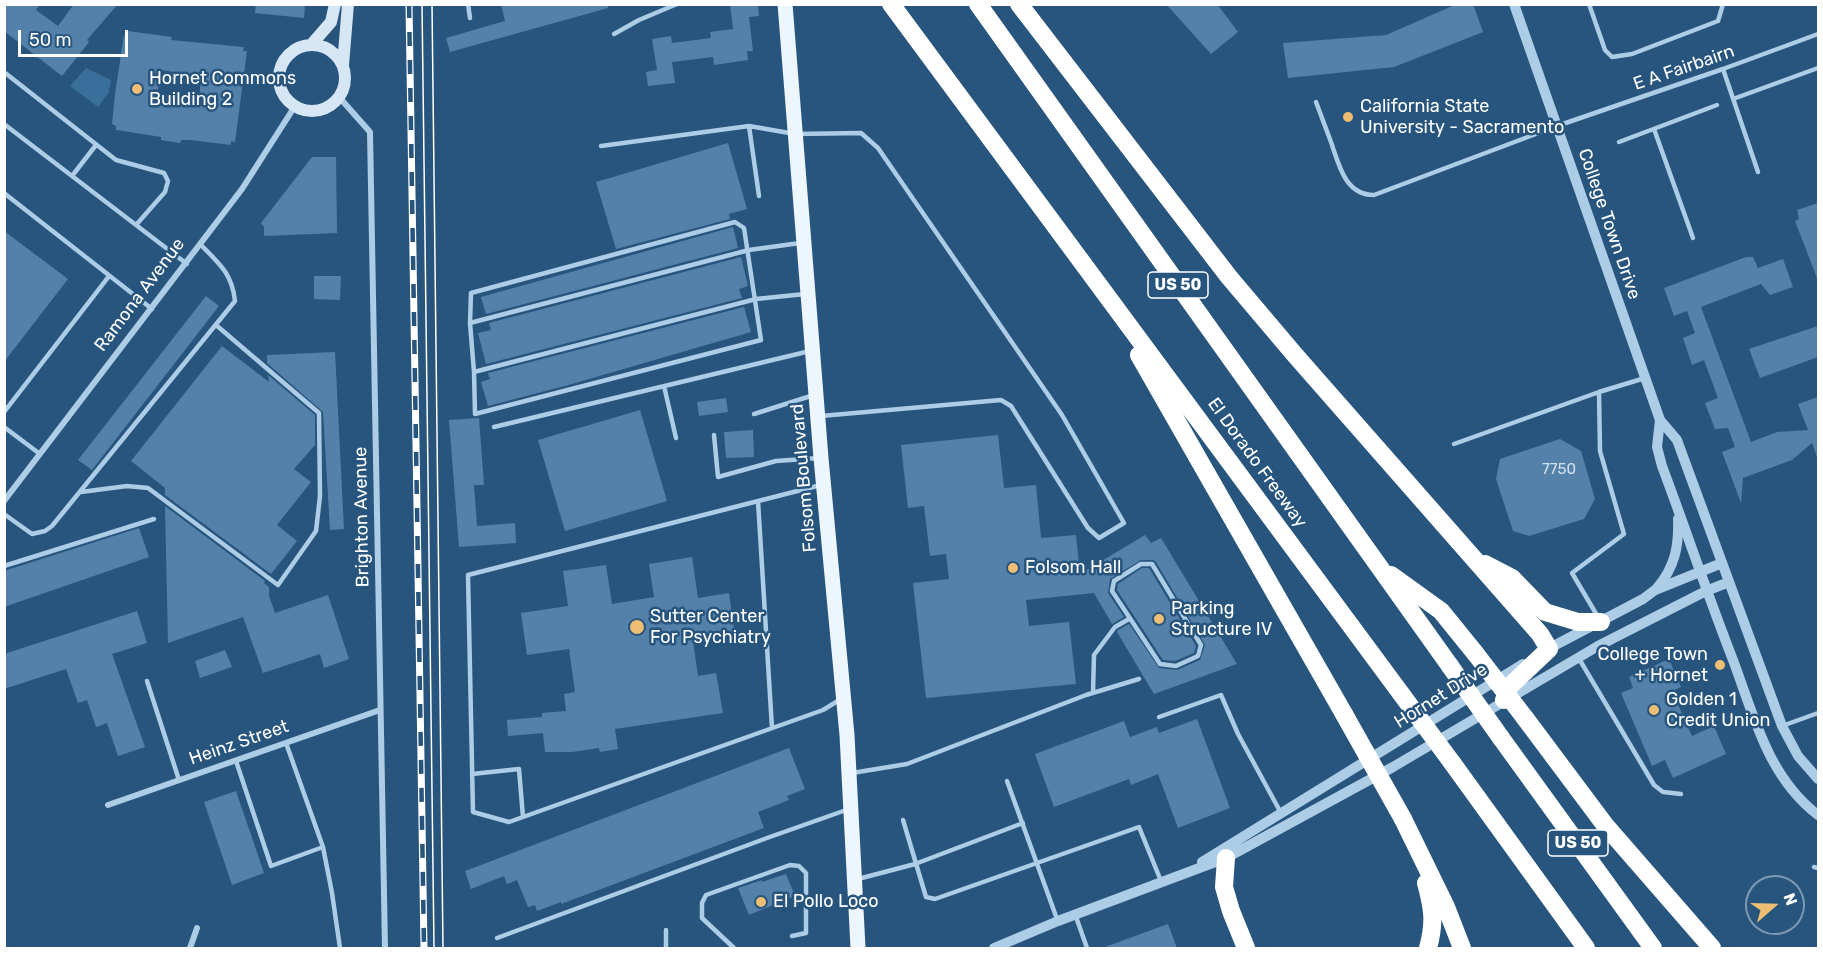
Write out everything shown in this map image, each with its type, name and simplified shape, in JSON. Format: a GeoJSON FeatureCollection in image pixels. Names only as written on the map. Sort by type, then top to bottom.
{"type":"FeatureCollection","features":[{"type":"Feature","properties":{"kind":"highway","name":"El Dorado Freeway"},"geometry":{"type":"LineString","coordinates":[[891,4],[1453,764],[1586,948]]}},
{"type":"Feature","properties":{"kind":"highway","name":"El Dorado Freeway"},"geometry":{"type":"LineString","coordinates":[[978,4],[1377,566],[1653,948]]}},
{"type":"Feature","properties":{"kind":"highway"},"geometry":{"type":"LineString","coordinates":[[1019,4],[1229,277],[1525,616],[1549,649],[1510,686],[1504,700]]}},
{"type":"Feature","properties":{"kind":"highway"},"geometry":{"type":"LineString","coordinates":[[1098,283],[1403,819],[1446,907],[1462,948]]}},
{"type":"Feature","properties":{"kind":"highway"},"geometry":{"type":"LineString","coordinates":[[1475,559],[1512,578],[1545,612],[1578,622],[1601,622]]}},
{"type":"Feature","properties":{"kind":"highway"},"geometry":{"type":"LineString","coordinates":[[1377,566],[1441,611],[1605,825],[1712,948]]}},
{"type":"Feature","properties":{"kind":"highway"},"geometry":{"type":"LineString","coordinates":[[1415,841],[1434,916],[1428,948]]}},
{"type":"Feature","properties":{"kind":"highway"},"geometry":{"type":"LineString","coordinates":[[1226,858],[1224,887],[1246,948]]}},
{"type":"Feature","properties":{"kind":"main road"},"geometry":{"type":"LineString","coordinates":[[311,45],[331,22],[335,4]]}},
{"type":"Feature","properties":{"kind":"main road"},"geometry":{"type":"LineString","coordinates":[[343,65],[328,49],[311,45],[297,48],[288,55],[279,74],[284,95],[296,106],[311,111],[322,110],[332,105],[339,97],[344,87],[343,65],[348,4]]}},
{"type":"Feature","properties":{"kind":"main road","name":"Folsom Boulevard"},"geometry":{"type":"LineString","coordinates":[[784,4],[816,395],[844,697],[858,948]]}},
{"type":"Feature","properties":{"kind":"street","name":"College Town Drive"},"geometry":{"type":"LineString","coordinates":[[1514,4],[1660,420],[1677,440],[1782,726],[1798,756],[1818,779]]}},
{"type":"Feature","properties":{"kind":"street","name":"Brighton Avenue"},"geometry":{"type":"LineString","coordinates":[[339,97],[370,132],[384,948]]}},
{"type":"Feature","properties":{"kind":"street","name":"Ramona Avenue"},"geometry":{"type":"LineString","coordinates":[[4,501],[187,264],[242,189],[296,106]]}},
{"type":"Feature","properties":{"kind":"street","name":"College Town Drive"},"geometry":{"type":"LineString","coordinates":[[1660,420],[1657,447],[1706,591],[1756,724],[1771,758],[1789,786],[1818,815]]}},
{"type":"Feature","properties":{"kind":"street"},"geometry":{"type":"LineString","coordinates":[[1655,590],[1675,559],[1679,540],[1678,510]]}},
{"type":"Feature","properties":{"kind":"street","name":"Hornet Drive"},"geometry":{"type":"LineString","coordinates":[[1186,872],[1549,649],[1655,590],[1722,564]]}},
{"type":"Feature","properties":{"kind":"street","name":"Hornet Drive"},"geometry":{"type":"LineString","coordinates":[[994,948],[1075,914],[1226,858],[1393,767],[1578,657],[1706,591],[1729,582]]}},
{"type":"Feature","properties":{"kind":"street","name":"Heinz Street"},"geometry":{"type":"LineString","coordinates":[[108,805],[381,710]]}},
{"type":"Feature","properties":{"kind":"street"},"geometry":{"type":"LineString","coordinates":[[190,948],[197,928]]}},
{"type":"Feature","properties":{"kind":"lane"},"geometry":{"type":"LineString","coordinates":[[468,4],[470,18]]}},
{"type":"Feature","properties":{"kind":"lane"},"geometry":{"type":"LineString","coordinates":[[614,34],[677,4]]}},
{"type":"Feature","properties":{"kind":"lane"},"geometry":{"type":"LineString","coordinates":[[1589,4],[1605,50],[1612,57],[1632,54],[1718,21],[1723,4]]}},
{"type":"Feature","properties":{"kind":"lane","name":"E A Fairbairn"},"geometry":{"type":"LineString","coordinates":[[1316,102],[1342,175],[1355,190],[1374,195],[1557,126],[1818,34]]}},
{"type":"Feature","properties":{"kind":"lane"},"geometry":{"type":"LineString","coordinates":[[1733,99],[1818,68]]}},
{"type":"Feature","properties":{"kind":"lane"},"geometry":{"type":"LineString","coordinates":[[1723,69],[1758,172]]}},
{"type":"Feature","properties":{"kind":"lane"},"geometry":{"type":"LineString","coordinates":[[4,72],[116,160],[165,173],[168,181],[165,192],[136,225]]}},
{"type":"Feature","properties":{"kind":"lane"},"geometry":{"type":"LineString","coordinates":[[1619,142],[1717,105]]}},
{"type":"Feature","properties":{"kind":"lane"},"geometry":{"type":"LineString","coordinates":[[4,124],[187,264]]}},
{"type":"Feature","properties":{"kind":"lane"},"geometry":{"type":"LineString","coordinates":[[749,126],[759,196]]}},
{"type":"Feature","properties":{"kind":"lane"},"geometry":{"type":"LineString","coordinates":[[601,146],[749,126],[795,134],[861,133],[878,148],[1062,415],[1124,523],[1099,538],[1088,528],[1011,406],[1001,400],[818,416]]}},
{"type":"Feature","properties":{"kind":"lane"},"geometry":{"type":"LineString","coordinates":[[1654,129],[1693,238]]}},
{"type":"Feature","properties":{"kind":"lane"},"geometry":{"type":"LineString","coordinates":[[72,176],[96,145]]}},
{"type":"Feature","properties":{"kind":"lane"},"geometry":{"type":"LineString","coordinates":[[4,193],[152,309]]}},
{"type":"Feature","properties":{"kind":"lane"},"geometry":{"type":"LineString","coordinates":[[735,222],[744,228],[749,250],[761,340],[475,414],[470,323],[471,293],[735,222]]}},
{"type":"Feature","properties":{"kind":"lane"},"geometry":{"type":"LineString","coordinates":[[470,323],[749,250],[804,243]]}},
{"type":"Feature","properties":{"kind":"lane"},"geometry":{"type":"LineString","coordinates":[[4,514],[32,534],[45,531],[52,526],[235,302],[233,286],[225,269],[201,245]]}},
{"type":"Feature","properties":{"kind":"lane"},"geometry":{"type":"LineString","coordinates":[[4,412],[109,276]]}},
{"type":"Feature","properties":{"kind":"lane"},"geometry":{"type":"LineString","coordinates":[[474,372],[756,299],[808,294]]}},
{"type":"Feature","properties":{"kind":"lane"},"geometry":{"type":"LineString","coordinates":[[81,492],[127,486],[148,488],[278,585],[316,531],[320,495],[320,413],[216,325]]}},
{"type":"Feature","properties":{"kind":"lane"},"geometry":{"type":"LineString","coordinates":[[494,427],[813,351]]}},
{"type":"Feature","properties":{"kind":"lane"},"geometry":{"type":"LineString","coordinates":[[1454,444],[1599,392],[1646,378]]}},
{"type":"Feature","properties":{"kind":"lane"},"geometry":{"type":"LineString","coordinates":[[664,386],[676,438]]}},
{"type":"Feature","properties":{"kind":"lane"},"geometry":{"type":"LineString","coordinates":[[1599,392],[1600,451],[1624,534],[1572,573],[1601,622]]}},
{"type":"Feature","properties":{"kind":"lane"},"geometry":{"type":"LineString","coordinates":[[754,414],[816,395]]}},
{"type":"Feature","properties":{"kind":"lane"},"geometry":{"type":"LineString","coordinates":[[4,427],[40,454]]}},
{"type":"Feature","properties":{"kind":"lane"},"geometry":{"type":"LineString","coordinates":[[714,435],[718,477],[776,461],[822,458]]}},
{"type":"Feature","properties":{"kind":"lane"},"geometry":{"type":"LineString","coordinates":[[824,484],[468,575],[473,812],[510,822],[523,818],[823,710],[844,697]]}},
{"type":"Feature","properties":{"kind":"lane"},"geometry":{"type":"LineString","coordinates":[[758,501],[772,728]]}},
{"type":"Feature","properties":{"kind":"lane"},"geometry":{"type":"LineString","coordinates":[[4,566],[154,519]]}},
{"type":"Feature","properties":{"kind":"lane"},"geometry":{"type":"LineString","coordinates":[[1141,564],[1152,564],[1201,645],[1198,656],[1176,666],[1160,664],[1129,619],[1112,591],[1114,581],[1141,564]]}},
{"type":"Feature","properties":{"kind":"lane"},"geometry":{"type":"LineString","coordinates":[[1092,693],[1094,655],[1115,627],[1129,619]]}},
{"type":"Feature","properties":{"kind":"lane"},"geometry":{"type":"LineString","coordinates":[[1578,657],[1654,785],[1664,792],[1681,794]]}},
{"type":"Feature","properties":{"kind":"lane"},"geometry":{"type":"LineString","coordinates":[[849,773],[907,764],[1092,693],[1139,679]]}},
{"type":"Feature","properties":{"kind":"lane"},"geometry":{"type":"LineString","coordinates":[[147,681],[179,780]]}},
{"type":"Feature","properties":{"kind":"lane"},"geometry":{"type":"LineString","coordinates":[[1159,717],[1221,695],[1238,734],[1282,814]]}},
{"type":"Feature","properties":{"kind":"lane"},"geometry":{"type":"LineString","coordinates":[[1782,726],[1818,713]]}},
{"type":"Feature","properties":{"kind":"lane"},"geometry":{"type":"LineString","coordinates":[[286,743],[322,848],[332,892],[340,948]]}},
{"type":"Feature","properties":{"kind":"lane"},"geometry":{"type":"LineString","coordinates":[[236,761],[271,866],[322,848]]}},
{"type":"Feature","properties":{"kind":"lane"},"geometry":{"type":"LineString","coordinates":[[472,774],[519,769],[523,818]]}},
{"type":"Feature","properties":{"kind":"lane"},"geometry":{"type":"LineString","coordinates":[[1007,781],[1058,921]]}},
{"type":"Feature","properties":{"kind":"lane"},"geometry":{"type":"LineString","coordinates":[[497,938],[852,809]]}},
{"type":"Feature","properties":{"kind":"lane"},"geometry":{"type":"LineString","coordinates":[[903,820],[926,897],[936,899],[1139,827],[1161,881]]}},
{"type":"Feature","properties":{"kind":"lane"},"geometry":{"type":"LineString","coordinates":[[855,880],[915,864],[1023,823]]}},
{"type":"Feature","properties":{"kind":"lane"},"geometry":{"type":"LineString","coordinates":[[734,948],[702,918],[702,903],[706,895],[790,865],[799,866],[806,873],[806,933],[792,936]]}},
{"type":"Feature","properties":{"kind":"lane"},"geometry":{"type":"LineString","coordinates":[[1075,914],[1087,948]]}},
{"type":"Feature","properties":{"kind":"lane"},"geometry":{"type":"LineString","coordinates":[[666,930],[666,948]]}},
{"type":"Feature","properties":{"kind":"shaded area"},"geometry":{"type":"Polygon","coordinates":[[[86,68],[111,80],[109,92],[98,107],[70,86],[86,68]]]}},
{"type":"Feature","properties":{"kind":"building"},"geometry":{"type":"Polygon","coordinates":[[[4,4],[40,4],[36,10],[58,26],[74,4],[118,4],[87,40],[89,42],[62,76],[4,31],[4,4]]]}},
{"type":"Feature","properties":{"kind":"building"},"geometry":{"type":"Polygon","coordinates":[[[256,4],[305,4],[304,18],[255,13],[256,4]]]}},
{"type":"Feature","properties":{"kind":"building"},"geometry":{"type":"Polygon","coordinates":[[[501,4],[608,4],[608,8],[450,52],[446,38],[505,21],[501,4]]]}},
{"type":"Feature","properties":{"kind":"building"},"geometry":{"type":"Polygon","coordinates":[[[730,4],[758,4],[759,16],[749,17],[753,51],[747,51],[748,60],[714,65],[713,57],[672,62],[675,83],[648,86],[646,72],[657,70],[652,39],[671,36],[672,43],[711,38],[710,32],[733,29],[730,4]]]}},
{"type":"Feature","properties":{"kind":"building"},"geometry":{"type":"Polygon","coordinates":[[[1166,4],[1217,4],[1238,32],[1211,54],[1166,4]]]}},
{"type":"Feature","properties":{"kind":"building"},"geometry":{"type":"Polygon","coordinates":[[[1457,4],[1473,4],[1483,32],[1394,67],[1288,78],[1283,43],[1386,35],[1457,4]]]}},
{"type":"Feature","properties":{"kind":"building","name":"Hornet Commons Building 2"},"geometry":{"type":"Polygon","coordinates":[[[128,31],[172,37],[171,40],[244,47],[243,51],[247,51],[235,142],[231,141],[231,145],[181,140],[180,143],[161,140],[161,137],[116,130],[116,126],[112,124],[115,94],[124,35],[128,36],[128,31]],[[161,70],[157,97],[199,102],[201,76],[161,70]]]}},
{"type":"Feature","properties":{"kind":"building"},"geometry":{"type":"Polygon","coordinates":[[[728,143],[747,209],[729,214],[730,219],[616,249],[596,182],[728,143]]]}},
{"type":"Feature","properties":{"kind":"building"},"geometry":{"type":"Polygon","coordinates":[[[312,157],[336,157],[337,233],[264,236],[264,227],[261,223],[312,157]]]}},
{"type":"Feature","properties":{"kind":"building"},"geometry":{"type":"Polygon","coordinates":[[[1818,203],[1817,278],[1795,221],[1799,219],[1797,210],[1818,203]]]}},
{"type":"Feature","properties":{"kind":"building"},"geometry":{"type":"Polygon","coordinates":[[[733,227],[738,248],[486,314],[481,297],[733,227]]]}},
{"type":"Feature","properties":{"kind":"building"},"geometry":{"type":"Polygon","coordinates":[[[4,231],[68,279],[4,362],[4,231]]]}},
{"type":"Feature","properties":{"kind":"building"},"geometry":{"type":"Polygon","coordinates":[[[741,257],[748,286],[739,289],[742,298],[486,364],[478,333],[491,330],[489,323],[741,257]]]}},
{"type":"Feature","properties":{"kind":"building"},"geometry":{"type":"Polygon","coordinates":[[[1746,257],[1753,257],[1758,268],[1783,259],[1793,287],[1770,295],[1761,284],[1701,307],[1751,442],[1777,432],[1808,430],[1798,404],[1818,397],[1818,456],[1812,443],[1792,460],[1743,478],[1741,503],[1722,452],[1735,447],[1728,428],[1715,429],[1705,403],[1718,398],[1704,360],[1692,365],[1683,338],[1695,333],[1687,311],[1674,316],[1664,288],[1746,257]]]}},
{"type":"Feature","properties":{"kind":"building"},"geometry":{"type":"Polygon","coordinates":[[[314,276],[341,276],[340,300],[314,299],[314,276]]]}},
{"type":"Feature","properties":{"kind":"building"},"geometry":{"type":"Polygon","coordinates":[[[206,296],[219,306],[92,470],[78,460],[206,296]]]}},
{"type":"Feature","properties":{"kind":"building"},"geometry":{"type":"Polygon","coordinates":[[[744,307],[751,332],[488,406],[481,382],[490,379],[488,373],[744,307]]]}},
{"type":"Feature","properties":{"kind":"building"},"geometry":{"type":"Polygon","coordinates":[[[1818,326],[1818,357],[1760,378],[1749,349],[1818,326]]]}},
{"type":"Feature","properties":{"kind":"building"},"geometry":{"type":"Polygon","coordinates":[[[222,346],[269,382],[268,375],[315,415],[315,445],[294,469],[311,482],[277,525],[297,541],[271,574],[165,495],[165,488],[131,461],[222,346]]]}},
{"type":"Feature","properties":{"kind":"building"},"geometry":{"type":"Polygon","coordinates":[[[335,352],[344,529],[330,530],[323,412],[267,363],[267,355],[335,352]]]}},
{"type":"Feature","properties":{"kind":"building"},"geometry":{"type":"Polygon","coordinates":[[[726,398],[728,412],[699,416],[697,402],[726,398]]]}},
{"type":"Feature","properties":{"kind":"building"},"geometry":{"type":"Polygon","coordinates":[[[640,410],[667,501],[565,531],[538,440],[640,410]]]}},
{"type":"Feature","properties":{"kind":"building"},"geometry":{"type":"Polygon","coordinates":[[[479,418],[484,485],[474,485],[477,526],[515,523],[516,543],[459,547],[449,420],[479,418]]]}},
{"type":"Feature","properties":{"kind":"building"},"geometry":{"type":"Polygon","coordinates":[[[753,430],[754,457],[726,458],[724,432],[753,430]]]}},
{"type":"Feature","properties":{"kind":"building","name":"Folsom Hall"},"geometry":{"type":"Polygon","coordinates":[[[998,435],[1004,488],[1036,485],[1041,538],[1076,535],[1080,574],[1145,535],[1151,543],[1161,538],[1237,664],[1154,694],[1117,632],[1118,630],[1129,624],[1159,668],[1177,670],[1200,660],[1205,645],[1156,562],[1141,560],[1110,579],[1108,593],[1124,617],[1112,624],[1094,593],[1026,600],[1029,626],[1069,622],[1076,684],[926,698],[913,583],[949,579],[946,554],[930,556],[924,506],[908,508],[901,445],[998,435]]]}},
{"type":"Feature","properties":{"kind":"building"},"geometry":{"type":"Polygon","coordinates":[[[1560,439],[1581,451],[1595,499],[1584,519],[1529,536],[1513,531],[1496,479],[1500,459],[1560,439]]]}},
{"type":"Feature","properties":{"kind":"building"},"geometry":{"type":"Polygon","coordinates":[[[165,506],[265,581],[264,583],[269,587],[269,596],[275,613],[328,595],[349,659],[324,668],[320,654],[263,673],[243,617],[168,643],[165,506]]]}},
{"type":"Feature","properties":{"kind":"building"},"geometry":{"type":"Polygon","coordinates":[[[139,528],[149,557],[4,607],[4,571],[139,528]]]}},
{"type":"Feature","properties":{"kind":"building"},"geometry":{"type":"Polygon","coordinates":[[[692,557],[698,598],[729,593],[735,635],[693,641],[698,676],[716,673],[723,713],[615,729],[618,749],[600,752],[599,748],[572,752],[545,752],[543,733],[508,736],[507,720],[542,717],[542,713],[566,711],[564,694],[575,692],[569,649],[527,655],[521,613],[568,606],[563,571],[606,565],[612,604],[654,597],[649,564],[692,557]]]}},
{"type":"Feature","properties":{"kind":"building"},"geometry":{"type":"Polygon","coordinates":[[[1142,568],[1149,568],[1196,646],[1194,653],[1175,661],[1163,660],[1117,590],[1118,584],[1142,568]]]}},
{"type":"Feature","properties":{"kind":"building"},"geometry":{"type":"Polygon","coordinates":[[[137,611],[147,643],[112,654],[145,747],[118,756],[107,723],[96,727],[87,700],[78,703],[66,669],[4,689],[4,654],[137,611]]]}},
{"type":"Feature","properties":{"kind":"building"},"geometry":{"type":"Polygon","coordinates":[[[225,650],[232,667],[200,678],[195,661],[225,650]]]}},
{"type":"Feature","properties":{"kind":"building","name":"Golden 1 Credit Union"},"geometry":{"type":"Polygon","coordinates":[[[1669,659],[1681,687],[1672,691],[1692,736],[1714,726],[1726,754],[1673,778],[1665,760],[1652,766],[1621,693],[1633,688],[1629,677],[1669,659]]]}},
{"type":"Feature","properties":{"kind":"building"},"geometry":{"type":"Polygon","coordinates":[[[1197,719],[1230,808],[1178,828],[1158,774],[1131,785],[1129,779],[1054,807],[1035,754],[1124,721],[1130,737],[1157,727],[1159,733],[1197,719]]]}},
{"type":"Feature","properties":{"kind":"building"},"geometry":{"type":"Polygon","coordinates":[[[789,748],[805,789],[787,796],[789,800],[758,812],[764,828],[537,911],[535,905],[528,907],[517,880],[507,884],[504,876],[471,889],[465,871],[789,748]]]}},
{"type":"Feature","properties":{"kind":"building"},"geometry":{"type":"Polygon","coordinates":[[[236,791],[264,873],[232,885],[204,802],[236,791]]]}},
{"type":"Feature","properties":{"kind":"building"},"geometry":{"type":"Polygon","coordinates":[[[786,874],[795,896],[749,915],[738,888],[786,874]]]}},
{"type":"Feature","properties":{"kind":"building"},"geometry":{"type":"Polygon","coordinates":[[[1168,924],[1177,948],[1105,948],[1105,947],[1168,924]]]}},
{"type":"Feature","properties":{"kind":"tram line"},"geometry":{"type":"LineString","coordinates":[[422,4],[434,948]]}},
{"type":"Feature","properties":{"kind":"tram line"},"geometry":{"type":"LineString","coordinates":[[432,4],[443,948]]}},
{"type":"Feature","properties":{"kind":"railway"},"geometry":{"type":"LineString","coordinates":[[409,4],[424,948]]}},
{"type":"Feature","properties":{"kind":"place","name":"Hornet Commons Building 2"},"geometry":{"type":"Point","coordinates":[137,89]}},
{"type":"Feature","properties":{"kind":"place","name":"California State University - Sacramento"},"geometry":{"type":"Point","coordinates":[1348,117]}},
{"type":"Feature","properties":{"kind":"place","name":"Folsom Hall"},"geometry":{"type":"Point","coordinates":[1013,568]}},
{"type":"Feature","properties":{"kind":"place","name":"Parking Structure IV"},"geometry":{"type":"Point","coordinates":[1159,619]}},
{"type":"Feature","properties":{"kind":"place","name":"Sutter Center For Psychiatry"},"geometry":{"type":"Point","coordinates":[637,627]}},
{"type":"Feature","properties":{"kind":"place","name":"College Town + Hornet"},"geometry":{"type":"Point","coordinates":[1720,665]}},
{"type":"Feature","properties":{"kind":"place","name":"Golden 1 Credit Union"},"geometry":{"type":"Point","coordinates":[1654,710]}},
{"type":"Feature","properties":{"kind":"place","name":"El Pollo Loco"},"geometry":{"type":"Point","coordinates":[761,902]}}]}
